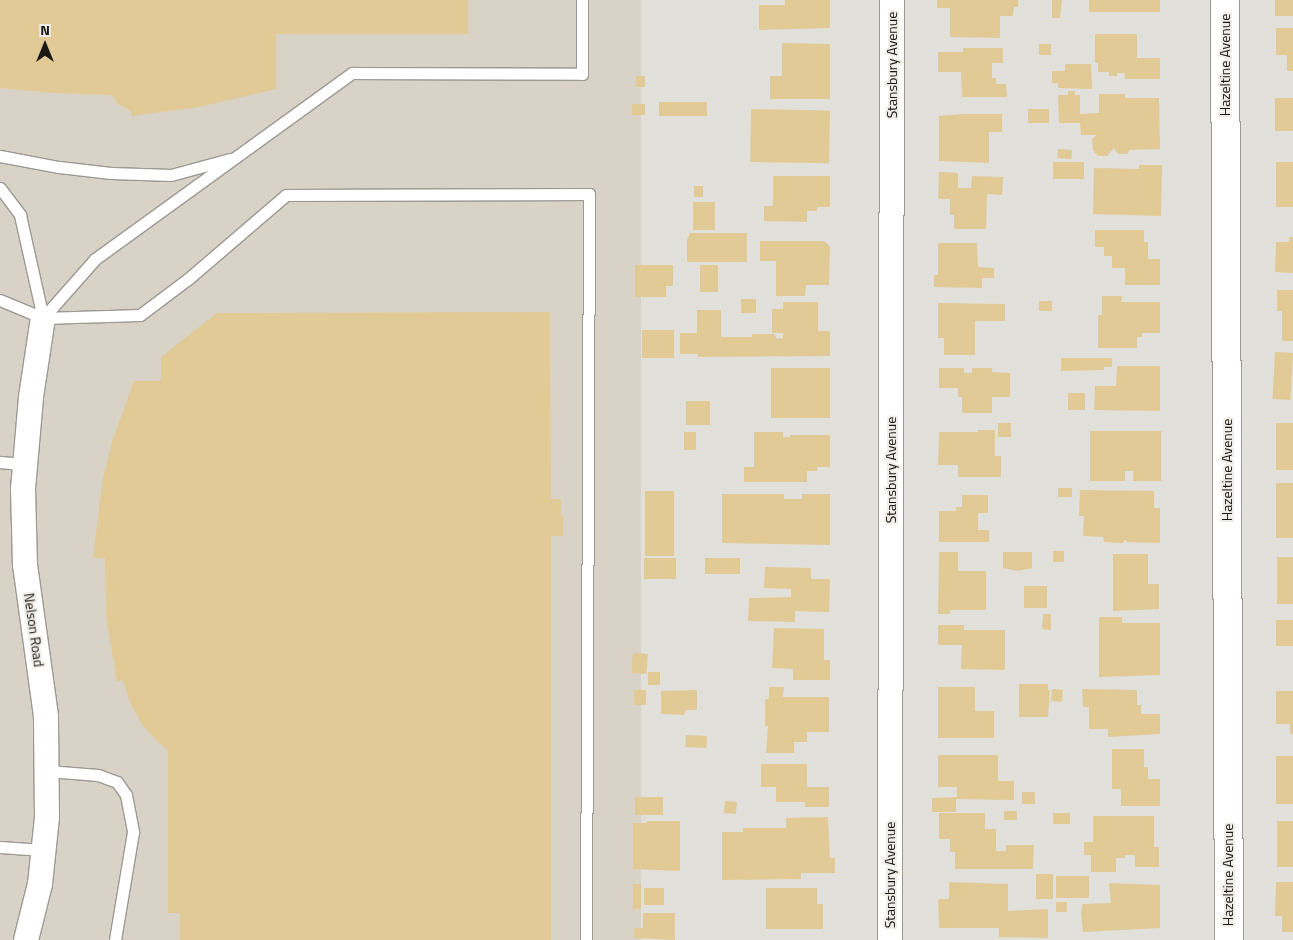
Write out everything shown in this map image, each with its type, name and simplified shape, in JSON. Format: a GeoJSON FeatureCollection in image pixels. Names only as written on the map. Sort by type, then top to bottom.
{"type":"FeatureCollection","features":[{"type":"Feature","properties":{"kind":"street","name":"Stansbury Avenue"},"geometry":{"type":"LineString","coordinates":[[890,940],[892,0]]}},
{"type":"Feature","properties":{"kind":"street","name":"Hazeltine Avenue"},"geometry":{"type":"LineString","coordinates":[[1225,0],[1229,940]]}},
{"type":"Feature","properties":{"kind":"street","name":"Nelson Road"},"geometry":{"type":"LineString","coordinates":[[26,940],[40,884],[44,850],[48,771],[46,716],[24,565],[23,489],[31,397],[43,318]]}},
{"type":"Feature","properties":{"kind":"lane"},"geometry":{"type":"LineString","coordinates":[[43,318],[95,259],[352,74],[582,74],[582,0]]}},
{"type":"Feature","properties":{"kind":"lane"},"geometry":{"type":"LineString","coordinates":[[0,156],[58,167],[111,173],[171,175],[236,158]]}},
{"type":"Feature","properties":{"kind":"lane"},"geometry":{"type":"LineString","coordinates":[[0,188],[20,215],[43,318]]}},
{"type":"Feature","properties":{"kind":"lane"},"geometry":{"type":"LineString","coordinates":[[0,300],[43,318],[140,315],[188,279],[286,195],[588,194],[586,940]]}},
{"type":"Feature","properties":{"kind":"lane"},"geometry":{"type":"LineString","coordinates":[[0,462],[25,464]]}},
{"type":"Feature","properties":{"kind":"lane"},"geometry":{"type":"LineString","coordinates":[[48,771],[98,775],[117,782],[126,795],[133,832],[115,940]]}},
{"type":"Feature","properties":{"kind":"lane"},"geometry":{"type":"LineString","coordinates":[[0,847],[44,850]]}},
{"type":"Feature","properties":{"kind":"shaded area"},"geometry":{"type":"Polygon","coordinates":[[[0,0],[641,0],[641,940],[0,940],[0,0]]]}},
{"type":"Feature","properties":{"kind":"building"},"geometry":{"type":"Polygon","coordinates":[[[0,0],[468,0],[468,34],[276,34],[276,89],[199,107],[132,116],[131,111],[118,104],[112,95],[52,93],[0,88],[0,0]]]}},
{"type":"Feature","properties":{"kind":"building"},"geometry":{"type":"Polygon","coordinates":[[[785,0],[830,0],[830,28],[759,30],[759,5],[785,5],[785,0]]]}},
{"type":"Feature","properties":{"kind":"building"},"geometry":{"type":"Polygon","coordinates":[[[937,0],[1018,0],[1018,7],[1014,7],[1013,16],[1000,16],[1000,38],[950,37],[950,8],[937,8],[937,0]]]}},
{"type":"Feature","properties":{"kind":"building"},"geometry":{"type":"Polygon","coordinates":[[[1052,0],[1062,0],[1060,18],[1052,18],[1052,0]]]}},
{"type":"Feature","properties":{"kind":"building"},"geometry":{"type":"Polygon","coordinates":[[[1089,0],[1160,0],[1160,12],[1089,12],[1089,0]]]}},
{"type":"Feature","properties":{"kind":"building"},"geometry":{"type":"Polygon","coordinates":[[[1275,0],[1293,0],[1293,16],[1275,16],[1275,0]]]}},
{"type":"Feature","properties":{"kind":"building"},"geometry":{"type":"Polygon","coordinates":[[[1276,28],[1293,28],[1293,71],[1287,71],[1287,55],[1276,55],[1276,28]]]}},
{"type":"Feature","properties":{"kind":"building"},"geometry":{"type":"Polygon","coordinates":[[[1095,34],[1137,34],[1137,58],[1160,58],[1160,79],[1125,79],[1125,73],[1109,76],[1109,72],[1098,72],[1098,63],[1095,63],[1095,34]]]}},
{"type":"Feature","properties":{"kind":"building"},"geometry":{"type":"Polygon","coordinates":[[[782,43],[830,44],[830,99],[770,99],[770,76],[782,76],[782,43]]]}},
{"type":"Feature","properties":{"kind":"building"},"geometry":{"type":"Polygon","coordinates":[[[1039,44],[1051,44],[1051,55],[1039,55],[1039,44]]]}},
{"type":"Feature","properties":{"kind":"building"},"geometry":{"type":"Polygon","coordinates":[[[963,48],[1003,48],[1003,63],[992,63],[992,78],[996,78],[996,84],[1006,84],[1007,97],[962,97],[961,72],[938,72],[938,52],[963,52],[963,48]]]}},
{"type":"Feature","properties":{"kind":"building"},"geometry":{"type":"Polygon","coordinates":[[[1065,64],[1091,64],[1092,89],[1058,88],[1058,83],[1052,83],[1052,71],[1065,71],[1065,64]]]}},
{"type":"Feature","properties":{"kind":"building"},"geometry":{"type":"Polygon","coordinates":[[[636,76],[645,76],[645,87],[636,87],[636,76]]]}},
{"type":"Feature","properties":{"kind":"building"},"geometry":{"type":"Polygon","coordinates":[[[1068,91],[1075,91],[1075,95],[1080,95],[1080,114],[1099,113],[1099,94],[1125,94],[1125,98],[1159,98],[1160,149],[1130,150],[1127,154],[1118,154],[1114,148],[1107,156],[1098,156],[1093,150],[1092,139],[1097,135],[1081,135],[1080,123],[1059,123],[1058,95],[1068,95],[1068,91]]]}},
{"type":"Feature","properties":{"kind":"building"},"geometry":{"type":"Polygon","coordinates":[[[1275,98],[1293,98],[1293,131],[1275,131],[1275,98]]]}},
{"type":"Feature","properties":{"kind":"building"},"geometry":{"type":"Polygon","coordinates":[[[659,102],[707,102],[707,116],[659,116],[659,102]]]}},
{"type":"Feature","properties":{"kind":"building"},"geometry":{"type":"Polygon","coordinates":[[[632,104],[645,104],[645,115],[632,115],[632,104]]]}},
{"type":"Feature","properties":{"kind":"building"},"geometry":{"type":"Polygon","coordinates":[[[751,109],[830,110],[829,163],[750,162],[751,109]]]}},
{"type":"Feature","properties":{"kind":"building"},"geometry":{"type":"Polygon","coordinates":[[[1028,109],[1049,109],[1049,123],[1028,123],[1028,109]]]}},
{"type":"Feature","properties":{"kind":"building"},"geometry":{"type":"Polygon","coordinates":[[[1002,114],[1002,132],[989,132],[989,163],[939,161],[939,116],[1002,114]]]}},
{"type":"Feature","properties":{"kind":"building"},"geometry":{"type":"Polygon","coordinates":[[[1058,149],[1072,150],[1071,159],[1057,158],[1058,149]]]}},
{"type":"Feature","properties":{"kind":"building"},"geometry":{"type":"Polygon","coordinates":[[[1053,162],[1084,162],[1084,179],[1053,179],[1053,162]]]}},
{"type":"Feature","properties":{"kind":"building"},"geometry":{"type":"Polygon","coordinates":[[[1276,162],[1293,162],[1293,207],[1276,207],[1276,162]]]}},
{"type":"Feature","properties":{"kind":"building"},"geometry":{"type":"Polygon","coordinates":[[[1139,165],[1162,165],[1161,216],[1093,214],[1094,168],[1139,169],[1139,165]]]}},
{"type":"Feature","properties":{"kind":"building"},"geometry":{"type":"Polygon","coordinates":[[[939,172],[958,173],[958,188],[971,188],[972,176],[1003,177],[1002,195],[987,194],[986,229],[954,229],[954,215],[950,215],[950,199],[938,199],[939,172]]]}},
{"type":"Feature","properties":{"kind":"building"},"geometry":{"type":"Polygon","coordinates":[[[773,176],[830,176],[830,207],[817,207],[817,211],[807,211],[807,222],[764,221],[764,206],[773,206],[773,176]]]}},
{"type":"Feature","properties":{"kind":"building"},"geometry":{"type":"Polygon","coordinates":[[[694,186],[703,186],[703,197],[694,197],[694,186]]]}},
{"type":"Feature","properties":{"kind":"building"},"geometry":{"type":"Polygon","coordinates":[[[693,202],[715,202],[715,230],[693,230],[693,202]]]}},
{"type":"Feature","properties":{"kind":"building"},"geometry":{"type":"Polygon","coordinates":[[[1095,230],[1144,230],[1144,242],[1148,242],[1148,259],[1160,259],[1160,285],[1125,285],[1125,268],[1112,268],[1112,256],[1104,256],[1104,247],[1095,247],[1095,230]]]}},
{"type":"Feature","properties":{"kind":"building"},"geometry":{"type":"Polygon","coordinates":[[[690,233],[747,233],[747,262],[687,262],[687,240],[690,233]]]}},
{"type":"Feature","properties":{"kind":"building"},"geometry":{"type":"Polygon","coordinates":[[[1289,237],[1293,237],[1293,273],[1275,272],[1276,242],[1289,242],[1289,237]]]}},
{"type":"Feature","properties":{"kind":"building"},"geometry":{"type":"Polygon","coordinates":[[[760,241],[824,241],[830,246],[829,285],[806,285],[805,296],[776,296],[776,261],[760,261],[760,241]]]}},
{"type":"Feature","properties":{"kind":"building"},"geometry":{"type":"Polygon","coordinates":[[[938,243],[977,243],[978,267],[994,268],[994,278],[982,278],[982,288],[934,287],[934,275],[938,275],[938,243]]]}},
{"type":"Feature","properties":{"kind":"building"},"geometry":{"type":"Polygon","coordinates":[[[635,265],[673,265],[673,286],[666,286],[666,297],[635,297],[635,265]]]}},
{"type":"Feature","properties":{"kind":"building"},"geometry":{"type":"Polygon","coordinates":[[[700,265],[718,265],[718,292],[700,292],[700,265]]]}},
{"type":"Feature","properties":{"kind":"building"},"geometry":{"type":"Polygon","coordinates":[[[1277,290],[1293,290],[1293,341],[1282,341],[1282,311],[1277,311],[1277,290]]]}},
{"type":"Feature","properties":{"kind":"building"},"geometry":{"type":"Polygon","coordinates":[[[1102,296],[1122,296],[1121,302],[1160,302],[1160,333],[1142,333],[1142,337],[1137,337],[1137,348],[1098,348],[1098,315],[1102,315],[1102,296]]]}},
{"type":"Feature","properties":{"kind":"building"},"geometry":{"type":"Polygon","coordinates":[[[741,299],[756,299],[756,313],[741,313],[741,299]]]}},
{"type":"Feature","properties":{"kind":"building"},"geometry":{"type":"Polygon","coordinates":[[[1039,301],[1052,301],[1052,311],[1039,311],[1039,301]]]}},
{"type":"Feature","properties":{"kind":"building"},"geometry":{"type":"Polygon","coordinates":[[[783,302],[818,302],[818,331],[830,331],[830,356],[698,357],[698,354],[680,354],[680,333],[697,333],[697,310],[721,310],[721,337],[752,337],[752,334],[774,334],[777,339],[783,338],[783,333],[772,333],[772,309],[783,309],[783,302]]]}},
{"type":"Feature","properties":{"kind":"building"},"geometry":{"type":"Polygon","coordinates":[[[938,303],[1005,304],[1005,321],[975,321],[975,355],[944,355],[944,338],[938,338],[938,303]]]}},
{"type":"Feature","properties":{"kind":"building"},"geometry":{"type":"Polygon","coordinates":[[[550,312],[551,499],[561,499],[561,516],[563,516],[563,536],[551,536],[551,940],[180,940],[180,913],[168,913],[168,750],[141,723],[130,702],[123,680],[117,682],[106,616],[105,558],[93,558],[103,478],[112,442],[134,381],[161,381],[161,357],[217,313],[550,312]]]}},
{"type":"Feature","properties":{"kind":"building"},"geometry":{"type":"Polygon","coordinates":[[[642,330],[674,330],[674,358],[642,358],[642,330]]]}},
{"type":"Feature","properties":{"kind":"building"},"geometry":{"type":"Polygon","coordinates":[[[1275,352],[1293,353],[1291,400],[1273,399],[1275,352]]]}},
{"type":"Feature","properties":{"kind":"building"},"geometry":{"type":"Polygon","coordinates":[[[1061,358],[1112,358],[1112,367],[1104,367],[1104,370],[1061,371],[1061,358]]]}},
{"type":"Feature","properties":{"kind":"building"},"geometry":{"type":"Polygon","coordinates":[[[1117,366],[1160,366],[1160,411],[1094,410],[1095,386],[1116,386],[1117,366]]]}},
{"type":"Feature","properties":{"kind":"building"},"geometry":{"type":"Polygon","coordinates":[[[771,368],[830,368],[830,418],[771,418],[771,368]]]}},
{"type":"Feature","properties":{"kind":"building"},"geometry":{"type":"Polygon","coordinates":[[[939,368],[964,368],[964,373],[972,373],[972,368],[992,368],[992,372],[1010,373],[1010,397],[992,397],[992,413],[962,413],[962,397],[958,397],[958,388],[939,388],[939,368]]]}},
{"type":"Feature","properties":{"kind":"building"},"geometry":{"type":"Polygon","coordinates":[[[1068,393],[1085,393],[1085,410],[1068,410],[1068,393]]]}},
{"type":"Feature","properties":{"kind":"building"},"geometry":{"type":"Polygon","coordinates":[[[686,401],[710,401],[710,425],[686,425],[686,401]]]}},
{"type":"Feature","properties":{"kind":"building"},"geometry":{"type":"Polygon","coordinates":[[[998,423],[1011,423],[1011,437],[998,437],[998,423]]]}},
{"type":"Feature","properties":{"kind":"building"},"geometry":{"type":"Polygon","coordinates":[[[1276,423],[1293,423],[1293,470],[1276,470],[1276,423]]]}},
{"type":"Feature","properties":{"kind":"building"},"geometry":{"type":"Polygon","coordinates":[[[978,430],[995,430],[995,456],[1001,456],[1001,477],[958,477],[958,465],[938,465],[939,432],[978,432],[978,430]]]}},
{"type":"Feature","properties":{"kind":"building"},"geometry":{"type":"Polygon","coordinates":[[[1090,431],[1161,431],[1161,481],[1133,481],[1133,471],[1125,471],[1125,481],[1090,481],[1090,431]]]}},
{"type":"Feature","properties":{"kind":"building"},"geometry":{"type":"Polygon","coordinates":[[[684,432],[696,432],[696,450],[684,450],[684,432]]]}},
{"type":"Feature","properties":{"kind":"building"},"geometry":{"type":"Polygon","coordinates":[[[754,432],[783,432],[783,437],[790,437],[790,435],[830,435],[830,467],[817,467],[817,471],[807,471],[807,482],[744,482],[744,467],[754,467],[754,432]]]}},
{"type":"Feature","properties":{"kind":"building"},"geometry":{"type":"Polygon","coordinates":[[[1276,483],[1293,483],[1293,538],[1276,538],[1276,483]]]}},
{"type":"Feature","properties":{"kind":"building"},"geometry":{"type":"Polygon","coordinates":[[[1058,488],[1072,488],[1072,497],[1058,497],[1058,488]]]}},
{"type":"Feature","properties":{"kind":"building"},"geometry":{"type":"Polygon","coordinates":[[[1080,490],[1154,491],[1154,508],[1160,508],[1160,543],[1126,542],[1126,540],[1123,543],[1104,542],[1103,537],[1083,536],[1084,516],[1079,516],[1080,490]]]}},
{"type":"Feature","properties":{"kind":"building"},"geometry":{"type":"Polygon","coordinates":[[[645,491],[674,491],[674,556],[645,556],[645,491]]]}},
{"type":"Feature","properties":{"kind":"building"},"geometry":{"type":"Polygon","coordinates":[[[722,494],[784,494],[784,499],[802,499],[802,494],[830,494],[830,545],[722,543],[722,494]]]}},
{"type":"Feature","properties":{"kind":"building"},"geometry":{"type":"Polygon","coordinates":[[[962,495],[988,495],[988,513],[978,513],[978,530],[989,530],[989,542],[939,542],[939,511],[956,511],[956,507],[962,507],[962,495]]]}},
{"type":"Feature","properties":{"kind":"building"},"geometry":{"type":"Polygon","coordinates":[[[1053,551],[1064,551],[1064,562],[1053,562],[1053,551]]]}},
{"type":"Feature","properties":{"kind":"building"},"geometry":{"type":"Polygon","coordinates":[[[939,552],[958,552],[958,571],[986,571],[986,610],[950,610],[950,614],[938,614],[939,552]]]}},
{"type":"Feature","properties":{"kind":"building"},"geometry":{"type":"Polygon","coordinates":[[[1003,552],[1032,552],[1032,568],[1018,571],[1003,568],[1003,552]]]}},
{"type":"Feature","properties":{"kind":"building"},"geometry":{"type":"Polygon","coordinates":[[[1113,554],[1148,554],[1148,584],[1159,584],[1159,609],[1113,611],[1113,554]]]}},
{"type":"Feature","properties":{"kind":"building"},"geometry":{"type":"Polygon","coordinates":[[[1277,557],[1293,557],[1293,604],[1277,604],[1277,557]]]}},
{"type":"Feature","properties":{"kind":"building"},"geometry":{"type":"Polygon","coordinates":[[[644,558],[676,558],[676,579],[644,579],[644,558]]]}},
{"type":"Feature","properties":{"kind":"building"},"geometry":{"type":"Polygon","coordinates":[[[705,558],[740,558],[740,574],[705,574],[705,558]]]}},
{"type":"Feature","properties":{"kind":"building"},"geometry":{"type":"Polygon","coordinates":[[[765,567],[811,568],[811,579],[830,579],[829,612],[795,611],[795,622],[748,621],[749,598],[791,597],[791,589],[764,588],[765,567]]]}},
{"type":"Feature","properties":{"kind":"building"},"geometry":{"type":"Polygon","coordinates":[[[1024,586],[1047,586],[1047,608],[1024,608],[1024,586]]]}},
{"type":"Feature","properties":{"kind":"building"},"geometry":{"type":"Polygon","coordinates":[[[1043,614],[1051,614],[1051,630],[1042,629],[1043,614]]]}},
{"type":"Feature","properties":{"kind":"building"},"geometry":{"type":"Polygon","coordinates":[[[1099,617],[1122,617],[1122,623],[1160,623],[1160,675],[1099,677],[1099,617]]]}},
{"type":"Feature","properties":{"kind":"building"},"geometry":{"type":"Polygon","coordinates":[[[1276,620],[1293,620],[1293,646],[1276,646],[1276,620]]]}},
{"type":"Feature","properties":{"kind":"building"},"geometry":{"type":"Polygon","coordinates":[[[938,625],[964,625],[964,630],[1005,630],[1005,670],[961,669],[962,645],[938,645],[938,625]]]}},
{"type":"Feature","properties":{"kind":"building"},"geometry":{"type":"Polygon","coordinates":[[[774,628],[824,629],[824,660],[830,660],[830,680],[793,680],[793,669],[772,668],[774,628]]]}},
{"type":"Feature","properties":{"kind":"building"},"geometry":{"type":"Polygon","coordinates":[[[633,653],[648,654],[647,674],[632,673],[633,653]]]}},
{"type":"Feature","properties":{"kind":"building"},"geometry":{"type":"Polygon","coordinates":[[[648,672],[660,672],[660,685],[648,685],[648,672]]]}},
{"type":"Feature","properties":{"kind":"building"},"geometry":{"type":"Polygon","coordinates":[[[1019,684],[1048,684],[1048,690],[1050,690],[1048,717],[1019,717],[1019,684]]]}},
{"type":"Feature","properties":{"kind":"building"},"geometry":{"type":"Polygon","coordinates":[[[769,687],[784,687],[783,697],[829,697],[829,732],[807,732],[807,742],[794,742],[794,753],[766,753],[768,726],[765,726],[765,700],[769,698],[769,687]]]}},
{"type":"Feature","properties":{"kind":"building"},"geometry":{"type":"Polygon","coordinates":[[[938,687],[975,687],[975,711],[994,711],[994,738],[938,738],[938,687]]]}},
{"type":"Feature","properties":{"kind":"building"},"geometry":{"type":"Polygon","coordinates":[[[1052,689],[1063,690],[1062,702],[1051,701],[1052,689]]]}},
{"type":"Feature","properties":{"kind":"building"},"geometry":{"type":"Polygon","coordinates":[[[1082,689],[1137,690],[1137,705],[1141,705],[1141,714],[1160,714],[1160,734],[1108,737],[1108,729],[1089,729],[1089,707],[1083,707],[1082,689]]]}},
{"type":"Feature","properties":{"kind":"building"},"geometry":{"type":"Polygon","coordinates":[[[634,690],[646,690],[646,705],[634,705],[634,690]]]}},
{"type":"Feature","properties":{"kind":"building"},"geometry":{"type":"Polygon","coordinates":[[[697,690],[697,710],[686,710],[684,715],[661,714],[661,691],[697,690]]]}},
{"type":"Feature","properties":{"kind":"building"},"geometry":{"type":"Polygon","coordinates":[[[1276,691],[1293,691],[1293,735],[1290,733],[1290,724],[1276,724],[1276,691]]]}},
{"type":"Feature","properties":{"kind":"building"},"geometry":{"type":"Polygon","coordinates":[[[686,735],[707,736],[706,748],[685,747],[686,735]]]}},
{"type":"Feature","properties":{"kind":"building"},"geometry":{"type":"Polygon","coordinates":[[[1112,749],[1144,749],[1144,767],[1148,767],[1148,779],[1160,779],[1160,806],[1121,806],[1121,789],[1112,789],[1112,749]]]}},
{"type":"Feature","properties":{"kind":"building"},"geometry":{"type":"Polygon","coordinates":[[[938,755],[998,755],[998,781],[1014,781],[1014,800],[956,799],[956,812],[932,812],[932,798],[957,797],[957,787],[938,787],[938,755]]]}},
{"type":"Feature","properties":{"kind":"building"},"geometry":{"type":"Polygon","coordinates":[[[1276,756],[1293,756],[1293,804],[1276,804],[1276,756]]]}},
{"type":"Feature","properties":{"kind":"building"},"geometry":{"type":"Polygon","coordinates":[[[761,764],[807,764],[807,787],[829,787],[829,807],[805,807],[805,802],[776,802],[776,787],[761,787],[761,764]]]}},
{"type":"Feature","properties":{"kind":"building"},"geometry":{"type":"Polygon","coordinates":[[[1022,792],[1035,792],[1035,804],[1022,804],[1022,792]]]}},
{"type":"Feature","properties":{"kind":"building"},"geometry":{"type":"Polygon","coordinates":[[[635,797],[663,797],[663,815],[635,815],[635,797]]]}},
{"type":"Feature","properties":{"kind":"building"},"geometry":{"type":"Polygon","coordinates":[[[725,801],[737,802],[736,814],[724,813],[725,801]]]}},
{"type":"Feature","properties":{"kind":"building"},"geometry":{"type":"Polygon","coordinates":[[[1004,811],[1017,811],[1017,820],[1004,820],[1004,811]]]}},
{"type":"Feature","properties":{"kind":"building"},"geometry":{"type":"Polygon","coordinates":[[[939,813],[985,813],[985,829],[996,829],[996,851],[1006,851],[1006,845],[1034,845],[1033,869],[955,869],[955,852],[950,852],[950,839],[939,839],[939,813]]]}},
{"type":"Feature","properties":{"kind":"building"},"geometry":{"type":"Polygon","coordinates":[[[1053,813],[1070,813],[1070,824],[1053,824],[1053,813]]]}},
{"type":"Feature","properties":{"kind":"building"},"geometry":{"type":"Polygon","coordinates":[[[1093,816],[1154,816],[1154,847],[1159,847],[1159,867],[1135,867],[1135,855],[1125,855],[1125,858],[1116,858],[1116,872],[1091,872],[1091,855],[1084,855],[1084,842],[1093,842],[1093,816]]]}},
{"type":"Feature","properties":{"kind":"building"},"geometry":{"type":"Polygon","coordinates":[[[828,817],[830,858],[835,858],[835,873],[801,873],[801,879],[722,880],[722,832],[743,832],[743,828],[786,828],[786,818],[828,817]]]}},
{"type":"Feature","properties":{"kind":"building"},"geometry":{"type":"Polygon","coordinates":[[[647,821],[680,821],[680,871],[633,869],[633,823],[647,823],[647,821]]]}},
{"type":"Feature","properties":{"kind":"building"},"geometry":{"type":"Polygon","coordinates":[[[1277,821],[1293,821],[1293,867],[1277,867],[1277,821]]]}},
{"type":"Feature","properties":{"kind":"building"},"geometry":{"type":"Polygon","coordinates":[[[1036,874],[1053,874],[1053,899],[1036,899],[1036,874]]]}},
{"type":"Feature","properties":{"kind":"building"},"geometry":{"type":"Polygon","coordinates":[[[1056,876],[1089,876],[1089,898],[1056,898],[1056,876]]]}},
{"type":"Feature","properties":{"kind":"building"},"geometry":{"type":"Polygon","coordinates":[[[949,882],[1008,884],[1008,911],[1048,909],[1048,938],[999,937],[999,928],[939,928],[938,899],[949,899],[949,882]]]}},
{"type":"Feature","properties":{"kind":"building"},"geometry":{"type":"Polygon","coordinates":[[[1276,882],[1293,882],[1293,932],[1282,932],[1282,916],[1275,916],[1276,882]]]}},
{"type":"Feature","properties":{"kind":"building"},"geometry":{"type":"Polygon","coordinates":[[[1109,883],[1160,885],[1160,928],[1083,932],[1081,911],[1083,904],[1111,903],[1109,883]]]}},
{"type":"Feature","properties":{"kind":"building"},"geometry":{"type":"Polygon","coordinates":[[[633,884],[641,884],[641,909],[633,909],[633,884]]]}},
{"type":"Feature","properties":{"kind":"building"},"geometry":{"type":"Polygon","coordinates":[[[644,888],[664,888],[664,905],[644,905],[644,888]]]}},
{"type":"Feature","properties":{"kind":"building"},"geometry":{"type":"Polygon","coordinates":[[[766,888],[817,888],[817,904],[823,904],[823,929],[766,929],[766,888]]]}},
{"type":"Feature","properties":{"kind":"building"},"geometry":{"type":"Polygon","coordinates":[[[1056,902],[1067,902],[1067,912],[1056,912],[1056,902]]]}},
{"type":"Feature","properties":{"kind":"building"},"geometry":{"type":"Polygon","coordinates":[[[643,913],[675,913],[675,940],[634,938],[634,928],[643,928],[643,913]]]}}]}
